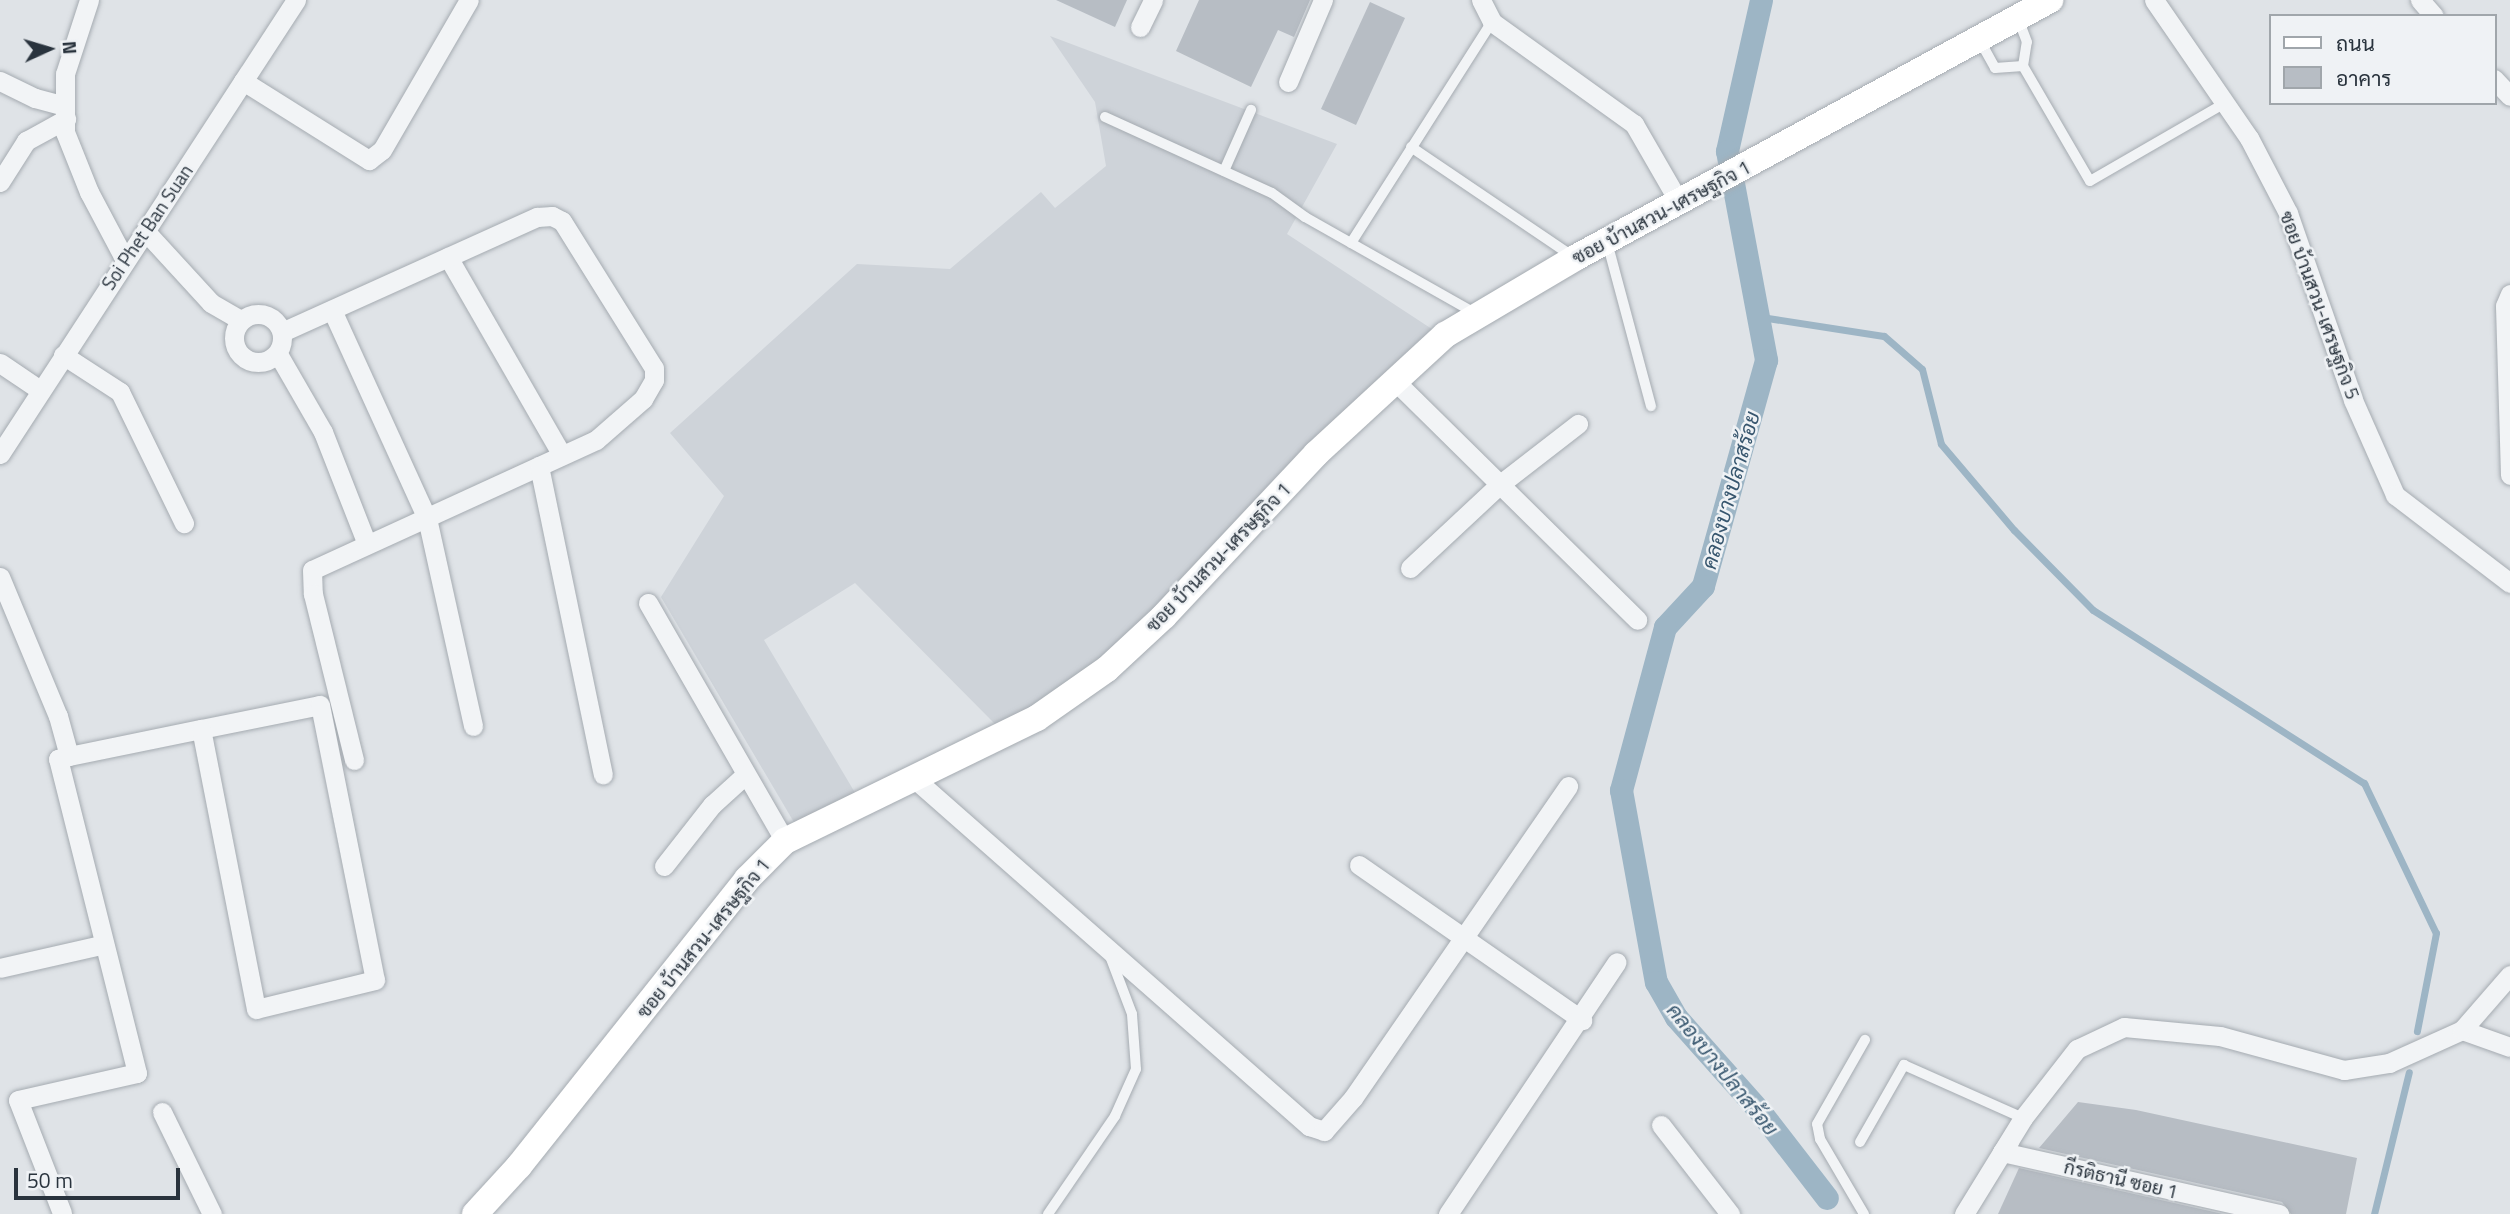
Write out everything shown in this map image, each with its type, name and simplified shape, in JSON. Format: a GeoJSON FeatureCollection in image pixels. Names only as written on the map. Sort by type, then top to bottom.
{"type":"FeatureCollection","features":[{"type":"Feature","properties":{"kind":"street"},"geometry":{"type":"LineString","coordinates":[[89,0],[65,74],[65,132],[89,192],[125,260]]}},
{"type":"Feature","properties":{"kind":"street","name":"Soi Phet Ban Suan"},"geometry":{"type":"LineString","coordinates":[[0,454],[296,0]]}},
{"type":"Feature","properties":{"kind":"street"},"geometry":{"type":"LineString","coordinates":[[243,81],[369,160],[382,150],[469,0]]}},
{"type":"Feature","properties":{"kind":"street"},"geometry":{"type":"LineString","coordinates":[[1140,27],[1153,0]]}},
{"type":"Feature","properties":{"kind":"street"},"geometry":{"type":"LineString","coordinates":[[1288,82],[1323,0]]}},
{"type":"Feature","properties":{"kind":"street"},"geometry":{"type":"LineString","coordinates":[[1481,0],[1492,22],[1634,124],[1679,202]]}},
{"type":"Feature","properties":{"kind":"street","name":"ซอย บ้านสวน-เศรษฐกิจ 1"},"geometry":{"type":"LineString","coordinates":[[475,1214],[519,1166],[747,878],[785,841],[916,780],[1037,718],[1107,669],[1393,379],[1445,335],[1575,258],[2050,0]]}},
{"type":"Feature","properties":{"kind":"street","name":"ซอย บ้านสวน-เศรษฐกิจ 5"},"geometry":{"type":"LineString","coordinates":[[2154,0],[2225,103],[2288,213],[2353,400],[2395,495],[2510,583]]}},
{"type":"Feature","properties":{"kind":"street"},"geometry":{"type":"LineString","coordinates":[[2420,0],[2432,14]]}},
{"type":"Feature","properties":{"kind":"street"},"geometry":{"type":"LineString","coordinates":[[0,81],[66,112]]}},
{"type":"Feature","properties":{"kind":"street"},"geometry":{"type":"LineString","coordinates":[[2496,81],[2510,96]]}},
{"type":"Feature","properties":{"kind":"street"},"geometry":{"type":"LineString","coordinates":[[0,182],[26,141],[66,112]]}},
{"type":"Feature","properties":{"kind":"street"},"geometry":{"type":"LineString","coordinates":[[282,332],[537,217],[562,221],[654,368],[654,380],[643,399],[596,440],[427,519],[366,542],[313,570],[310,580],[354,760]]}},
{"type":"Feature","properties":{"kind":"street"},"geometry":{"type":"LineString","coordinates":[[146,232],[211,303],[241,320],[265,314],[282,332]]}},
{"type":"Feature","properties":{"kind":"street"},"geometry":{"type":"LineString","coordinates":[[448,257],[562,455]]}},
{"type":"Feature","properties":{"kind":"street"},"geometry":{"type":"LineString","coordinates":[[2508,303],[2510,475]]}},
{"type":"Feature","properties":{"kind":"street"},"geometry":{"type":"LineString","coordinates":[[332,310],[427,519],[473,726]]}},
{"type":"Feature","properties":{"kind":"street"},"geometry":{"type":"LineString","coordinates":[[241,320],[234,344],[241,355],[264,362],[278,354]]}},
{"type":"Feature","properties":{"kind":"street"},"geometry":{"type":"LineString","coordinates":[[282,332],[278,354],[323,432],[366,542]]}},
{"type":"Feature","properties":{"kind":"street"},"geometry":{"type":"LineString","coordinates":[[63,355],[120,392],[184,523]]}},
{"type":"Feature","properties":{"kind":"street"},"geometry":{"type":"LineString","coordinates":[[0,363],[40,390]]}},
{"type":"Feature","properties":{"kind":"street"},"geometry":{"type":"LineString","coordinates":[[1393,379],[1637,620]]}},
{"type":"Feature","properties":{"kind":"street"},"geometry":{"type":"LineString","coordinates":[[1410,568],[1499,485],[1578,424]]}},
{"type":"Feature","properties":{"kind":"street"},"geometry":{"type":"LineString","coordinates":[[538,466],[603,774]]}},
{"type":"Feature","properties":{"kind":"street"},"geometry":{"type":"LineString","coordinates":[[0,577],[58,716],[69,757]]}},
{"type":"Feature","properties":{"kind":"street"},"geometry":{"type":"LineString","coordinates":[[648,603],[785,841]]}},
{"type":"Feature","properties":{"kind":"street"},"geometry":{"type":"LineString","coordinates":[[62,1213],[18,1100],[137,1073],[101,945],[58,759],[201,729],[320,705],[375,980],[256,1009],[201,729]]}},
{"type":"Feature","properties":{"kind":"street"},"geometry":{"type":"LineString","coordinates":[[664,866],[712,805],[745,775]]}},
{"type":"Feature","properties":{"kind":"street"},"geometry":{"type":"LineString","coordinates":[[916,780],[1309,1126],[1324,1131],[1353,1098],[1568,786]]}},
{"type":"Feature","properties":{"kind":"street"},"geometry":{"type":"LineString","coordinates":[[1359,864],[1582,1020]]}},
{"type":"Feature","properties":{"kind":"street"},"geometry":{"type":"LineString","coordinates":[[0,968],[101,945]]}},
{"type":"Feature","properties":{"kind":"street"},"geometry":{"type":"LineString","coordinates":[[1448,1214],[1582,1020],[1617,962]]}},
{"type":"Feature","properties":{"kind":"street"},"geometry":{"type":"LineString","coordinates":[[1964,1214],[2023,1118],[2077,1049],[2124,1027],[2220,1036],[2343,1070],[2389,1063],[2462,1030],[2510,975]]}},
{"type":"Feature","properties":{"kind":"street"},"geometry":{"type":"LineString","coordinates":[[2462,1030],[2510,1046]]}},
{"type":"Feature","properties":{"kind":"street"},"geometry":{"type":"LineString","coordinates":[[162,1112],[212,1214]]}},
{"type":"Feature","properties":{"kind":"street"},"geometry":{"type":"LineString","coordinates":[[1661,1125],[1730,1214]]}},
{"type":"Feature","properties":{"kind":"street","name":"กีรติธานี ซอย 1"},"geometry":{"type":"LineString","coordinates":[[2002,1152],[2279,1214]]}},
{"type":"Feature","properties":{"kind":"lane"},"geometry":{"type":"LineString","coordinates":[[2017,18],[2027,42],[2023,66],[2090,181],[2225,103]]}},
{"type":"Feature","properties":{"kind":"lane"},"geometry":{"type":"LineString","coordinates":[[1351,243],[1492,22]]}},
{"type":"Feature","properties":{"kind":"lane"},"geometry":{"type":"LineString","coordinates":[[1979,39],[1995,68],[2023,66]]}},
{"type":"Feature","properties":{"kind":"lane"},"geometry":{"type":"LineString","coordinates":[[1224,171],[1251,110]]}},
{"type":"Feature","properties":{"kind":"lane"},"geometry":{"type":"LineString","coordinates":[[1105,117],[1272,193],[1351,243],[1478,315]]}},
{"type":"Feature","properties":{"kind":"lane"},"geometry":{"type":"LineString","coordinates":[[1411,147],[1575,258]]}},
{"type":"Feature","properties":{"kind":"lane"},"geometry":{"type":"LineString","coordinates":[[1606,242],[1651,406]]}},
{"type":"Feature","properties":{"kind":"lane"},"geometry":{"type":"LineString","coordinates":[[1048,1214],[1115,1116],[1136,1069],[1132,1014],[1105,946]]}},
{"type":"Feature","properties":{"kind":"lane"},"geometry":{"type":"LineString","coordinates":[[1864,1214],[1820,1139],[1817,1124],[1865,1040]]}},
{"type":"Feature","properties":{"kind":"lane"},"geometry":{"type":"LineString","coordinates":[[1860,1142],[1904,1065],[2023,1118]]}},
{"type":"Feature","properties":{"kind":"shaded area"},"geometry":{"type":"Polygon","coordinates":[[[1050,36],[1337,144],[1287,234],[1438,333],[1105,659],[1037,707],[998,727],[855,583],[764,640],[857,796],[795,824],[661,597],[724,496],[670,433],[857,264],[950,269],[1041,192],[1055,208],[1106,166],[1095,102],[1050,36]]]}},
{"type":"Feature","properties":{"kind":"building"},"geometry":{"type":"Polygon","coordinates":[[[1056,0],[1127,0],[1115,27],[1056,0]]]}},
{"type":"Feature","properties":{"kind":"building"},"geometry":{"type":"Polygon","coordinates":[[[1199,0],[1310,0],[1294,37],[1278,30],[1251,87],[1176,51],[1199,0]]]}},
{"type":"Feature","properties":{"kind":"building"},"geometry":{"type":"Polygon","coordinates":[[[1370,2],[1405,18],[1356,125],[1321,109],[1370,2]]]}},
{"type":"Feature","properties":{"kind":"building"},"geometry":{"type":"Polygon","coordinates":[[[2078,1102],[2136,1110],[2357,1158],[2346,1214],[2291,1214],[2282,1202],[2039,1148],[2078,1102]]]}},
{"type":"Feature","properties":{"kind":"building"},"geometry":{"type":"Polygon","coordinates":[[[2019,1168],[2223,1214],[1998,1214],[2019,1168]]]}},
{"type":"Feature","properties":{"kind":"waterway","name":"คลองบางปลาสร้อย"},"geometry":{"type":"LineString","coordinates":[[1761,0],[1727,151],[1766,360],[1703,586],[1665,627],[1621,790],[1656,982],[1676,1017],[1762,1114],[1827,1198]]}},
{"type":"Feature","properties":{"kind":"waterway"},"geometry":{"type":"LineString","coordinates":[[1761,317],[1884,336],[1922,369],[1941,444],[2014,530],[2093,610],[2364,783],[2436,933],[2417,1031]]}},
{"type":"Feature","properties":{"kind":"waterway"},"geometry":{"type":"LineString","coordinates":[[2374,1214],[2409,1072]]}}]}
